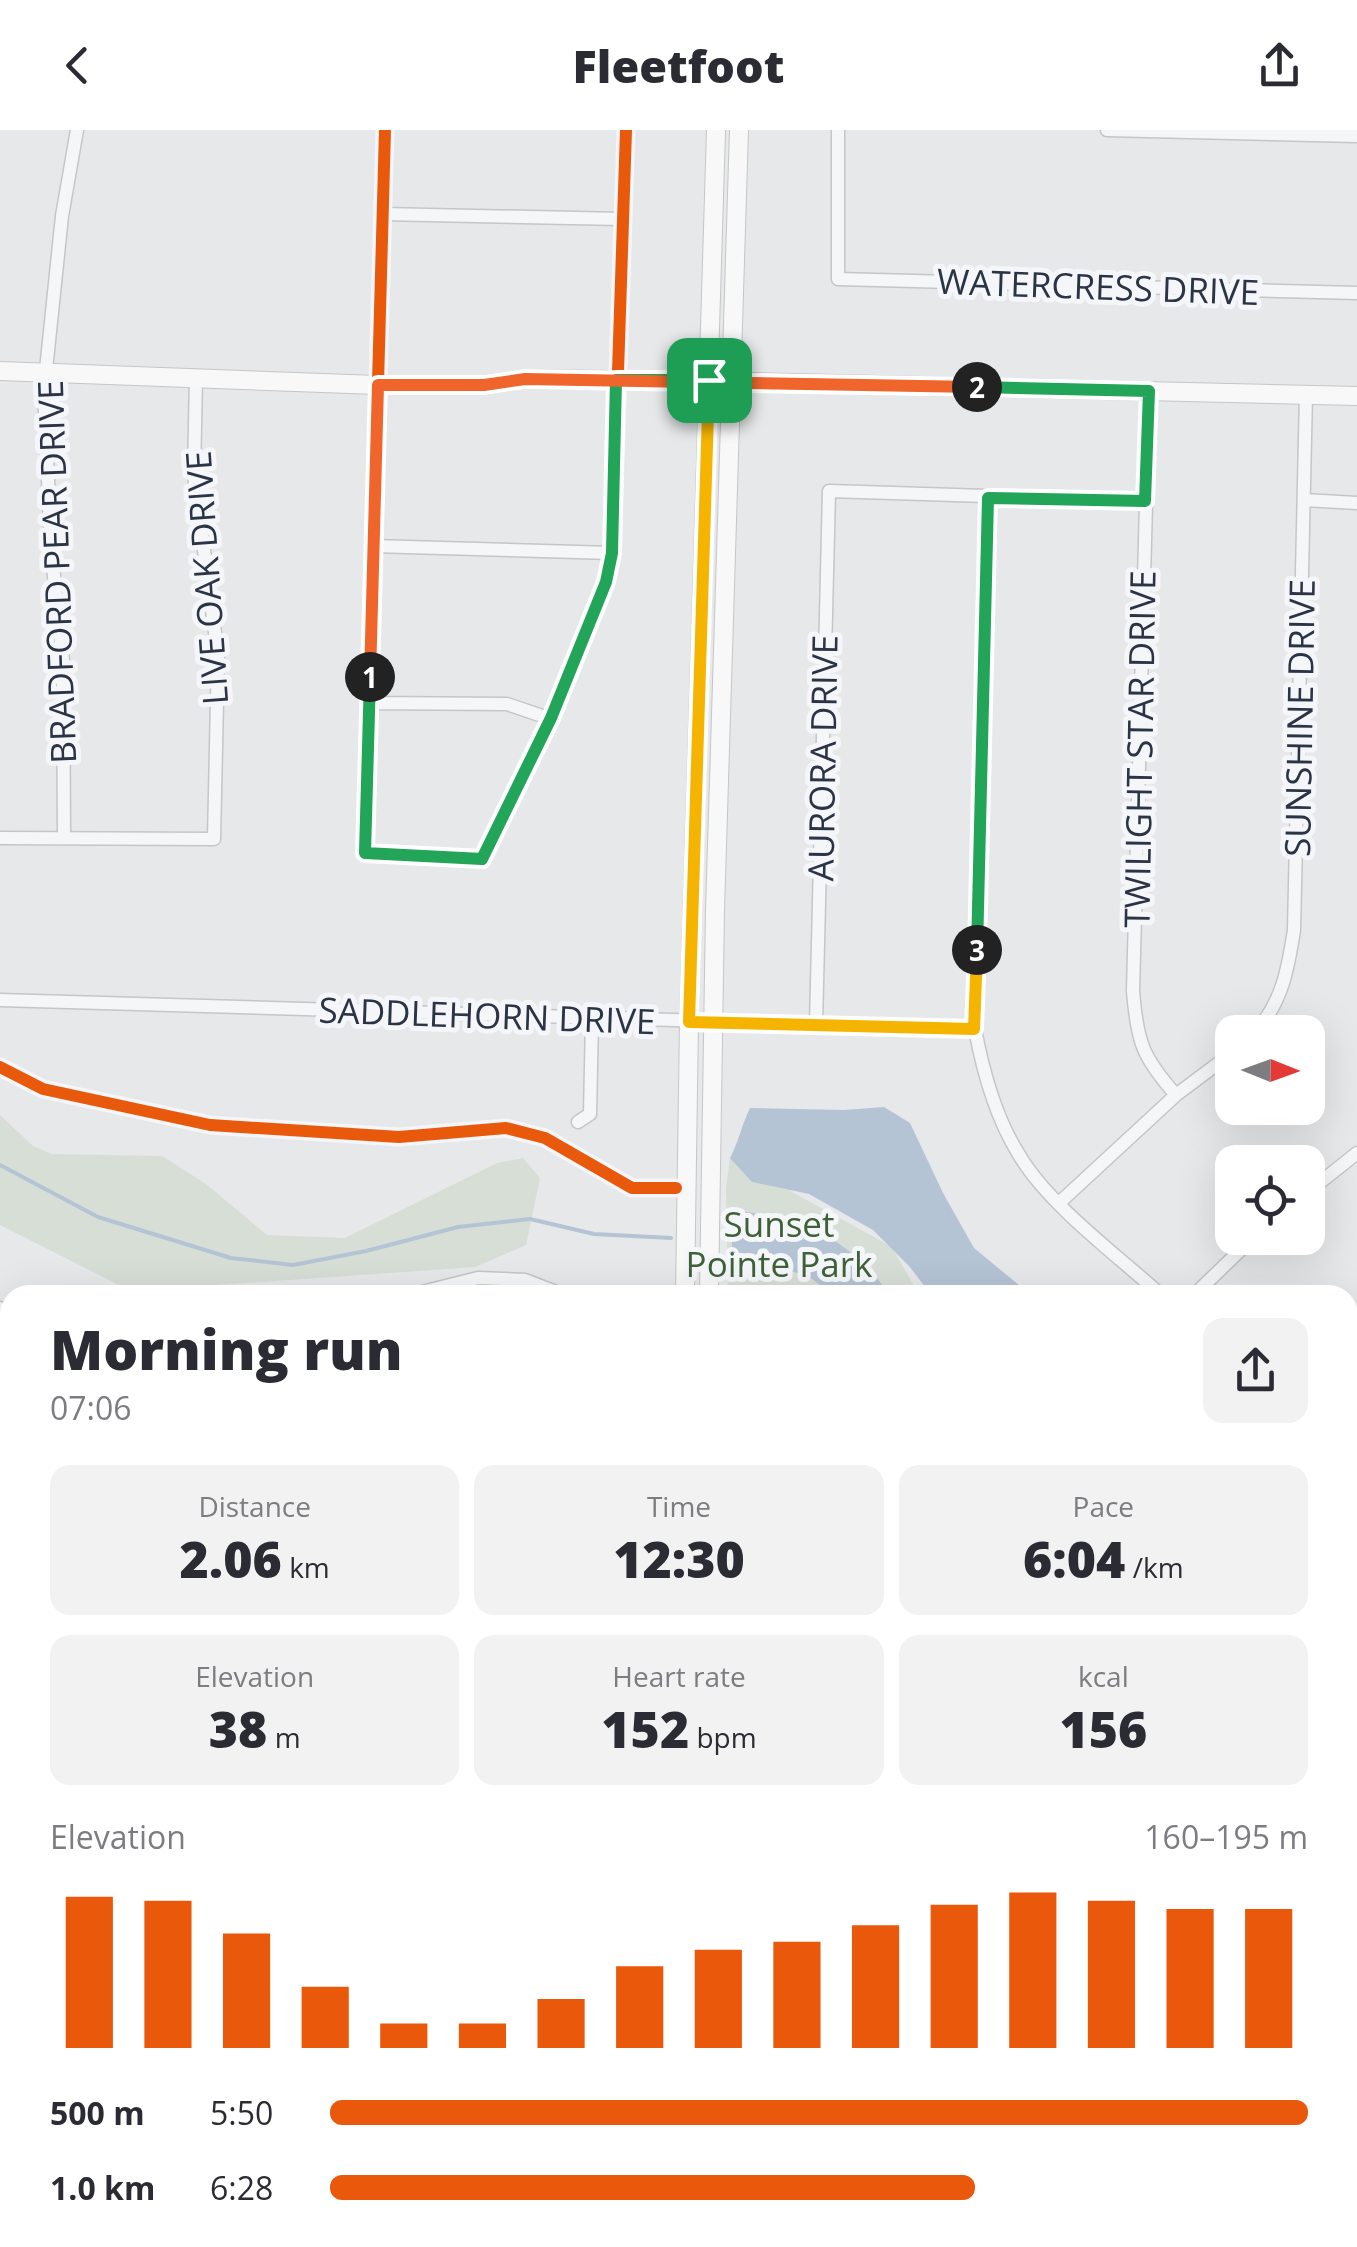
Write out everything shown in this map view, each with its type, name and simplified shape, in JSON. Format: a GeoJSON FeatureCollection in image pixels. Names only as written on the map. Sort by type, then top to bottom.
{"type":"FeatureCollection","features":[{"type":"Feature","properties":{"kind":"street","name":"BRADFORD PEAR DRIVE"},"geometry":{"type":"LineString","coordinates":[[64,836],[63,661],[51,548],[44,388],[62,216],[77,130]]}},
{"type":"Feature","properties":{"kind":"street"},"geometry":{"type":"LineString","coordinates":[[385,130],[365,853],[482,859],[551,718],[606,582],[612,553],[626,130]]}},
{"type":"Feature","properties":{"kind":"street"},"geometry":{"type":"LineString","coordinates":[[686,1285],[689,1022],[716,130]]}},
{"type":"Feature","properties":{"kind":"street"},"geometry":{"type":"LineString","coordinates":[[708,1285],[739,130]]}},
{"type":"Feature","properties":{"kind":"street","name":"WATERCRESS DRIVE"},"geometry":{"type":"LineString","coordinates":[[838,130],[838,279],[1357,293]]}},
{"type":"Feature","properties":{"kind":"street"},"geometry":{"type":"LineString","coordinates":[[1107,130],[1357,136]]}},
{"type":"Feature","properties":{"kind":"street"},"geometry":{"type":"LineString","coordinates":[[382,214],[622,219]]}},
{"type":"Feature","properties":{"kind":"street"},"geometry":{"type":"LineString","coordinates":[[0,371],[378,385],[484,385],[525,379],[709,380],[1357,396]]}},
{"type":"Feature","properties":{"kind":"street","name":"LIVE OAK DRIVE"},"geometry":{"type":"LineString","coordinates":[[64,836],[214,839],[218,655],[194,475],[196,376]]}},
{"type":"Feature","properties":{"kind":"street","name":"TWILIGHT STAR DRIVE"},"geometry":{"type":"LineString","coordinates":[[1149,391],[1134,991],[1136,1030],[1150,1065],[1176,1095]]}},
{"type":"Feature","properties":{"kind":"street","name":"SUNSHINE DRIVE"},"geometry":{"type":"LineString","coordinates":[[1271,1015],[1287,975],[1294,930],[1306,394]]}},
{"type":"Feature","properties":{"kind":"street","name":"AURORA DRIVE"},"geometry":{"type":"LineString","coordinates":[[816,1025],[829,491],[988,498]]}},
{"type":"Feature","properties":{"kind":"street"},"geometry":{"type":"LineString","coordinates":[[1145,501],[988,498],[974,1029],[997,1110],[1019,1156],[1058,1203],[1149,1285]]}},
{"type":"Feature","properties":{"kind":"street"},"geometry":{"type":"LineString","coordinates":[[1304,500],[1357,503]]}},
{"type":"Feature","properties":{"kind":"street"},"geometry":{"type":"LineString","coordinates":[[373,546],[612,553]]}},
{"type":"Feature","properties":{"kind":"street"},"geometry":{"type":"LineString","coordinates":[[369,703],[508,704],[551,718]]}},
{"type":"Feature","properties":{"kind":"street"},"geometry":{"type":"LineString","coordinates":[[0,838],[64,836]]}},
{"type":"Feature","properties":{"kind":"street","name":"SADDLEHORN DRIVE"},"geometry":{"type":"LineString","coordinates":[[0,1000],[974,1029]]}},
{"type":"Feature","properties":{"kind":"street"},"geometry":{"type":"LineString","coordinates":[[578,1122],[590,1114],[592,1019]]}},
{"type":"Feature","properties":{"kind":"street"},"geometry":{"type":"LineString","coordinates":[[1058,1203],[1176,1095],[1215,1066]]}},
{"type":"Feature","properties":{"kind":"street"},"geometry":{"type":"LineString","coordinates":[[1325,1178],[1357,1152]]}},
{"type":"Feature","properties":{"kind":"street"},"geometry":{"type":"LineString","coordinates":[[1204,1285],[1235,1255]]}},
{"type":"Feature","properties":{"kind":"street"},"geometry":{"type":"LineString","coordinates":[[452,1285],[478,1278],[526,1280],[539,1285]]}},
{"type":"Feature","properties":{"kind":"green space"},"geometry":{"type":"Polygon","coordinates":[[[0,1115],[33,1146],[51,1154],[162,1156],[206,1184],[267,1235],[345,1238],[497,1163],[523,1158],[540,1178],[526,1245],[475,1267],[217,1285],[119,1285],[0,1225],[0,1115]]]}},
{"type":"Feature","properties":{"kind":"green space","name":"Sunset Pointe Park"},"geometry":{"type":"Polygon","coordinates":[[[730,1158],[892,1247],[913,1285],[728,1285],[726,1188],[730,1158]]]}},
{"type":"Feature","properties":{"kind":"water"},"geometry":{"type":"Polygon","coordinates":[[[884,1107],[910,1123],[974,1248],[1019,1285],[924,1285],[873,1230],[809,1194],[752,1182],[730,1158],[750,1108],[884,1107]]]}},
{"type":"Feature","properties":{"kind":"water"},"geometry":{"type":"Polygon","coordinates":[[[732,1210],[781,1219],[822,1233],[857,1258],[882,1285],[820,1285],[775,1264],[732,1260],[732,1210]]]}},
{"type":"Feature","properties":{"kind":"waterway"},"geometry":{"type":"LineString","coordinates":[[0,1165],[98,1217],[231,1258],[293,1265],[458,1227],[530,1219],[594,1234],[671,1238]]}},
{"type":"Feature","properties":{"kind":"cycle path"},"geometry":{"type":"LineString","coordinates":[[385,130],[365,853],[482,859],[551,719],[606,582],[612,553],[626,130]]}},
{"type":"Feature","properties":{"kind":"cycle path"},"geometry":{"type":"LineString","coordinates":[[0,1067],[43,1089],[210,1125],[399,1137],[506,1128],[545,1138],[632,1188],[676,1188]]}},
{"type":"Feature","properties":{"kind":"route"},"geometry":{"type":"LineString","coordinates":[[709,380],[689,1022],[974,1029],[988,498],[1145,501],[1149,391],[709,380],[525,379],[484,385],[378,385],[365,853],[482,859],[551,718],[606,582],[612,553],[616,380],[697,380],[709,380]]}}]}
